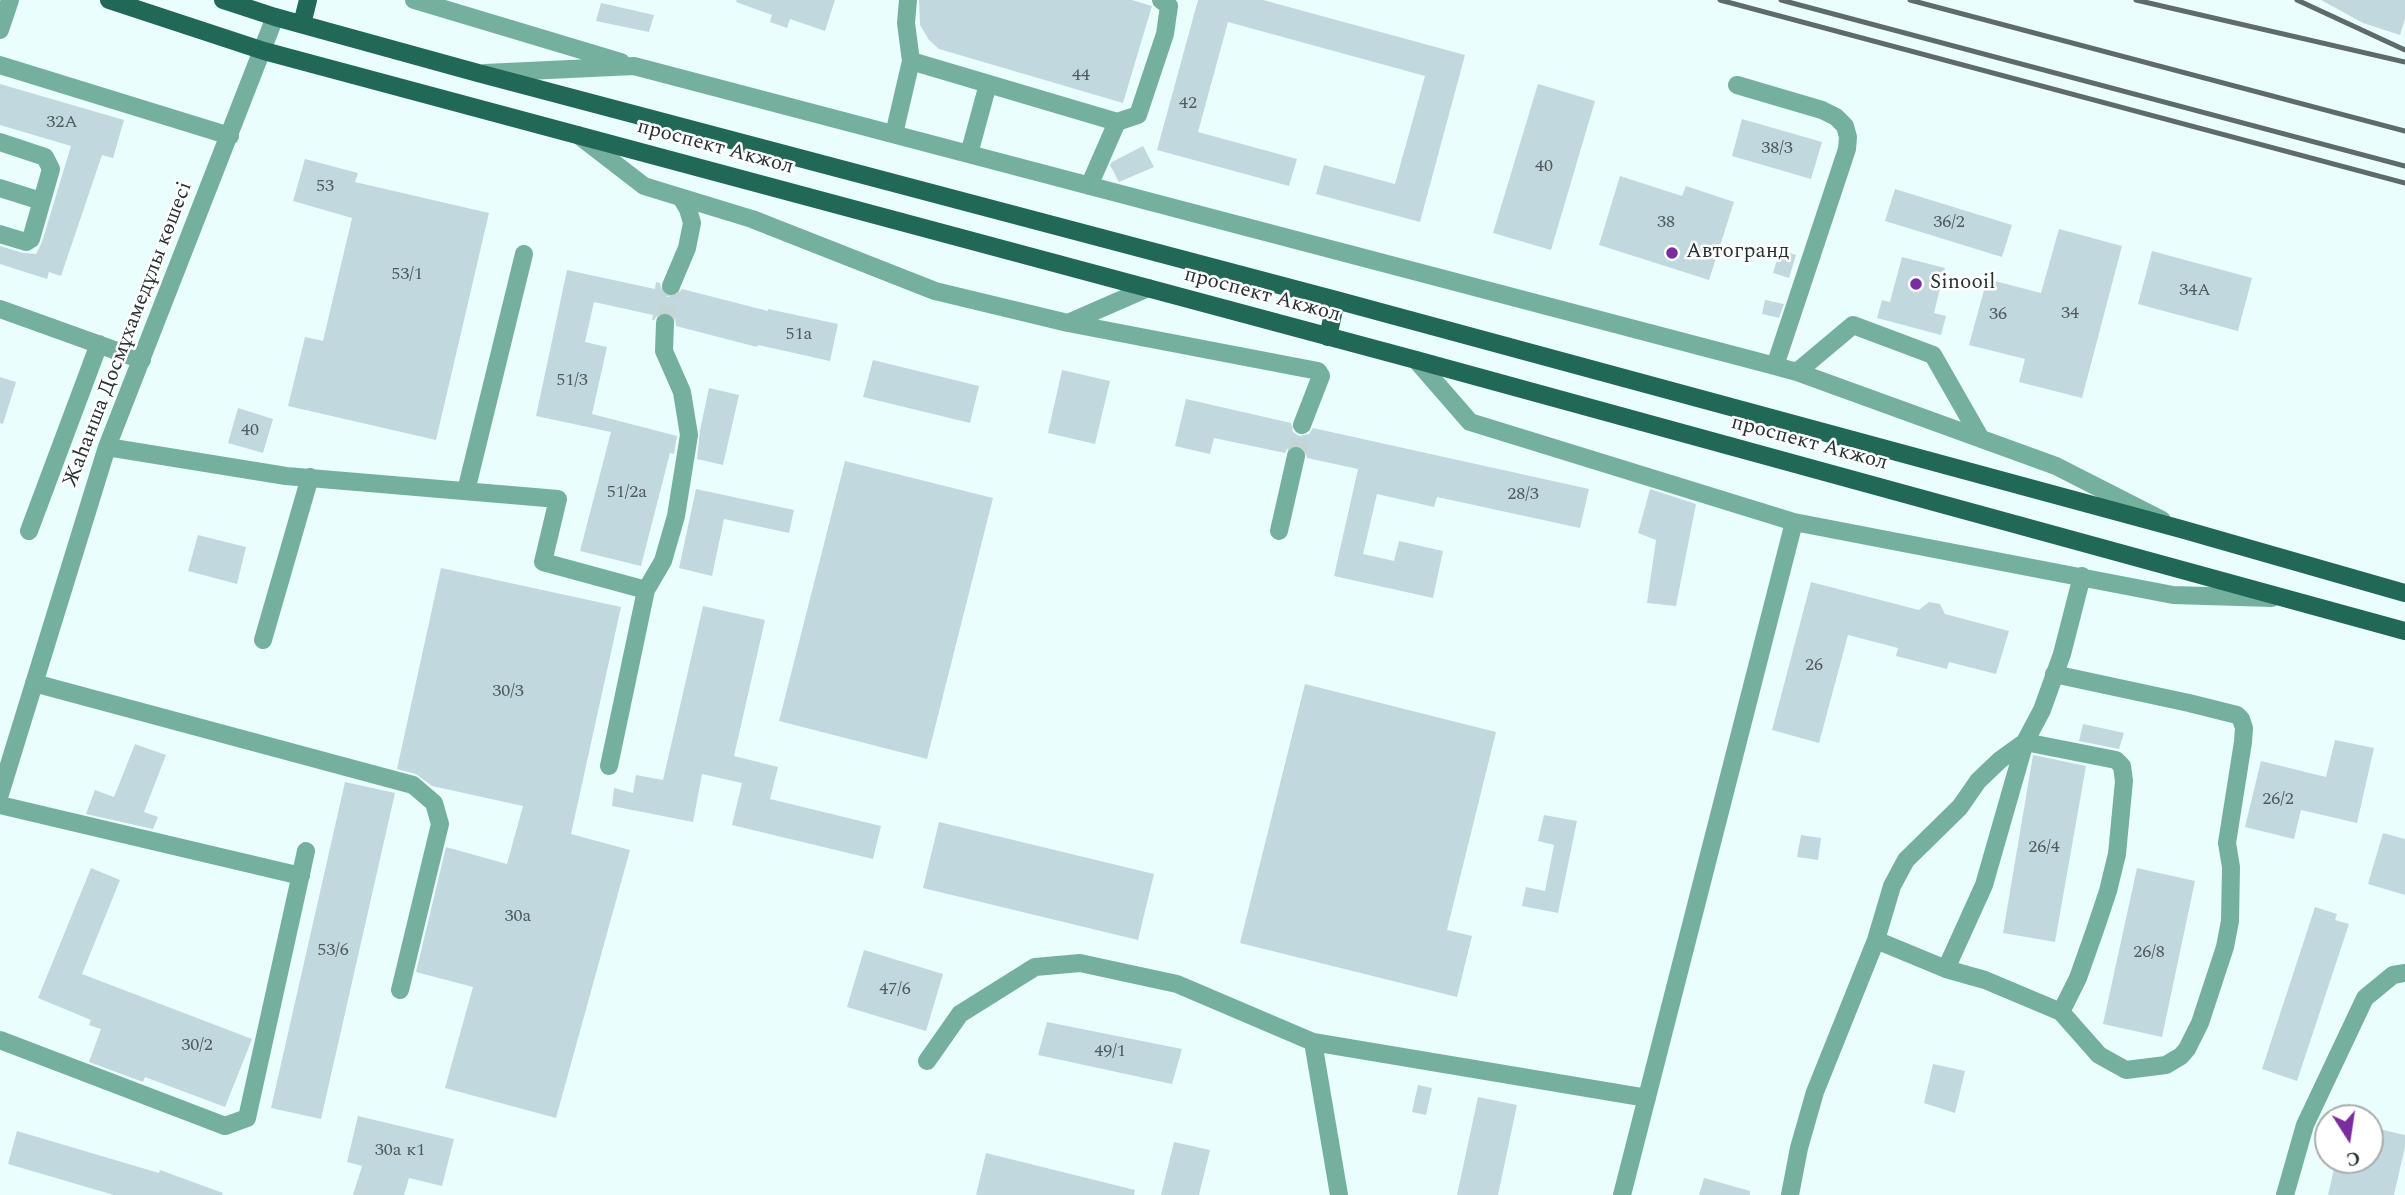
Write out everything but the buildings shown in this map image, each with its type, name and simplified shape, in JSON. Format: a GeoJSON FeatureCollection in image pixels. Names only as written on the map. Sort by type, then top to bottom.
{"type":"FeatureCollection","features":[{"type":"Feature","properties":{"kind":"main road","name":"проспект Акжол"},"geometry":{"type":"LineString","coordinates":[[109,0],[264,51],[1416,360],[2405,631]]}},
{"type":"Feature","properties":{"kind":"main road","name":"проспект Акжол"},"geometry":{"type":"LineString","coordinates":[[223,0],[251,4],[275,17],[478,73],[1336,300],[2181,529],[2405,593]]}},
{"type":"Feature","properties":{"kind":"main road"},"geometry":{"type":"LineString","coordinates":[[302,24],[308,0]]}},
{"type":"Feature","properties":{"kind":"main road"},"geometry":{"type":"LineString","coordinates":[[1328,337],[1336,300]]}},
{"type":"Feature","properties":{"kind":"street"},"geometry":{"type":"LineString","coordinates":[[0,30],[10,0]]}},
{"type":"Feature","properties":{"kind":"street"},"geometry":{"type":"LineString","coordinates":[[414,0],[466,7],[634,66],[1797,372],[2056,466],[2181,529]]}},
{"type":"Feature","properties":{"kind":"street"},"geometry":{"type":"LineString","coordinates":[[894,134],[911,61],[906,23],[908,0]]}},
{"type":"Feature","properties":{"kind":"street"},"geometry":{"type":"LineString","coordinates":[[911,61],[1117,122],[1138,115],[1165,34],[1169,6],[1161,0]]}},
{"type":"Feature","properties":{"kind":"street","name":"Жаһанша Досмұхамедұлы көшесі"},"geometry":{"type":"LineString","coordinates":[[0,794],[107,447],[264,51],[275,17]]}},
{"type":"Feature","properties":{"kind":"street"},"geometry":{"type":"LineString","coordinates":[[0,65],[230,136]]}},
{"type":"Feature","properties":{"kind":"street"},"geometry":{"type":"LineString","coordinates":[[478,73],[634,66]]}},
{"type":"Feature","properties":{"kind":"street"},"geometry":{"type":"LineString","coordinates":[[969,154],[988,84]]}},
{"type":"Feature","properties":{"kind":"street"},"geometry":{"type":"LineString","coordinates":[[1737,85],[1822,110],[1836,117],[1845,126],[1848,137],[1847,149],[1775,366]]}},
{"type":"Feature","properties":{"kind":"street"},"geometry":{"type":"LineString","coordinates":[[1089,186],[1117,122]]}},
{"type":"Feature","properties":{"kind":"street"},"geometry":{"type":"LineString","coordinates":[[578,135],[645,186],[752,219],[935,291],[1068,323],[1318,370],[1321,376],[1302,425]]}},
{"type":"Feature","properties":{"kind":"street"},"geometry":{"type":"LineString","coordinates":[[0,142],[45,157],[51,169],[31,239],[26,242],[0,234]]}},
{"type":"Feature","properties":{"kind":"street"},"geometry":{"type":"LineString","coordinates":[[0,188],[41,201]]}},
{"type":"Feature","properties":{"kind":"street"},"geometry":{"type":"LineString","coordinates":[[671,286],[687,248],[692,223],[682,199]]}},
{"type":"Feature","properties":{"kind":"street"},"geometry":{"type":"LineString","coordinates":[[466,491],[524,254]]}},
{"type":"Feature","properties":{"kind":"street"},"geometry":{"type":"LineString","coordinates":[[1068,323],[1147,288]]}},
{"type":"Feature","properties":{"kind":"street"},"geometry":{"type":"LineString","coordinates":[[0,309],[142,360]]}},
{"type":"Feature","properties":{"kind":"street"},"geometry":{"type":"LineString","coordinates":[[609,766],[646,590],[663,561],[676,516],[689,435],[682,392],[664,351],[665,323]]}},
{"type":"Feature","properties":{"kind":"street"},"geometry":{"type":"LineString","coordinates":[[1797,372],[1853,325],[1933,355],[1981,439]]}},
{"type":"Feature","properties":{"kind":"street"},"geometry":{"type":"LineString","coordinates":[[29,531],[99,344]]}},
{"type":"Feature","properties":{"kind":"street"},"geometry":{"type":"LineString","coordinates":[[1416,360],[1470,422],[1794,523],[2174,595],[2285,598]]}},
{"type":"Feature","properties":{"kind":"street"},"geometry":{"type":"LineString","coordinates":[[107,447],[310,477],[558,499],[543,562],[646,590]]}},
{"type":"Feature","properties":{"kind":"street"},"geometry":{"type":"LineString","coordinates":[[1279,531],[1296,456]]}},
{"type":"Feature","properties":{"kind":"street"},"geometry":{"type":"LineString","coordinates":[[263,640],[310,477]]}},
{"type":"Feature","properties":{"kind":"street"},"geometry":{"type":"LineString","coordinates":[[1622,1195],[1794,523]]}},
{"type":"Feature","properties":{"kind":"street"},"geometry":{"type":"LineString","coordinates":[[1946,969],[1984,886],[2025,742],[2042,710],[2070,628],[2082,576]]}},
{"type":"Feature","properties":{"kind":"street"},"geometry":{"type":"LineString","coordinates":[[1876,940],[1946,969],[1986,980],[2025,999],[2061,1012],[2099,1055],[2126,1070],[2166,1065],[2187,1049],[2200,1023],[2231,921],[2231,867],[2227,843],[2244,728],[2241,719],[2237,715],[2054,674]]}},
{"type":"Feature","properties":{"kind":"street"},"geometry":{"type":"LineString","coordinates":[[34,683],[414,785],[434,803],[440,824],[400,989]]}},
{"type":"Feature","properties":{"kind":"street"},"geometry":{"type":"LineString","coordinates":[[1790,1195],[1799,1148],[1815,1092],[1876,940],[1892,886],[1906,860],[1960,807],[1978,781],[2000,760],[2025,742],[2116,760],[2122,766],[2124,780],[2117,854],[2108,891],[2078,978],[2061,1012]]}},
{"type":"Feature","properties":{"kind":"street"},"geometry":{"type":"LineString","coordinates":[[0,805],[301,876]]}},
{"type":"Feature","properties":{"kind":"street"},"geometry":{"type":"LineString","coordinates":[[0,1041],[225,1126],[247,1118],[306,852]]}},
{"type":"Feature","properties":{"kind":"street"},"geometry":{"type":"LineString","coordinates":[[927,1061],[960,1014],[1035,967],[1080,963],[1177,984],[1313,1042],[1647,1098]]}},
{"type":"Feature","properties":{"kind":"street"},"geometry":{"type":"LineString","coordinates":[[2285,1195],[2305,1125],[2365,998],[2393,975],[2405,974]]}},
{"type":"Feature","properties":{"kind":"street"},"geometry":{"type":"LineString","coordinates":[[1313,1042],[1339,1195]]}},
{"type":"Feature","properties":{"kind":"tunnel"},"geometry":{"type":"LineString","coordinates":[[665,323],[671,286]]}},
{"type":"Feature","properties":{"kind":"tunnel"},"geometry":{"type":"LineString","coordinates":[[1296,456],[1302,425]]}},
{"type":"Feature","properties":{"kind":"railway"},"geometry":{"type":"LineString","coordinates":[[1720,0],[2405,183]]}},
{"type":"Feature","properties":{"kind":"railway"},"geometry":{"type":"LineString","coordinates":[[1781,0],[2405,166]]}},
{"type":"Feature","properties":{"kind":"railway"},"geometry":{"type":"LineString","coordinates":[[1910,0],[2405,131]]}},
{"type":"Feature","properties":{"kind":"railway"},"geometry":{"type":"LineString","coordinates":[[2136,0],[2405,62]]}},
{"type":"Feature","properties":{"kind":"railway"},"geometry":{"type":"LineString","coordinates":[[2297,0],[2405,50]]}},
{"type":"Feature","properties":{"kind":"place","name":"Автогранд"},"geometry":{"type":"Point","coordinates":[1672,253]}},
{"type":"Feature","properties":{"kind":"place","name":"Sinooil"},"geometry":{"type":"Point","coordinates":[1916,284]}}]}
